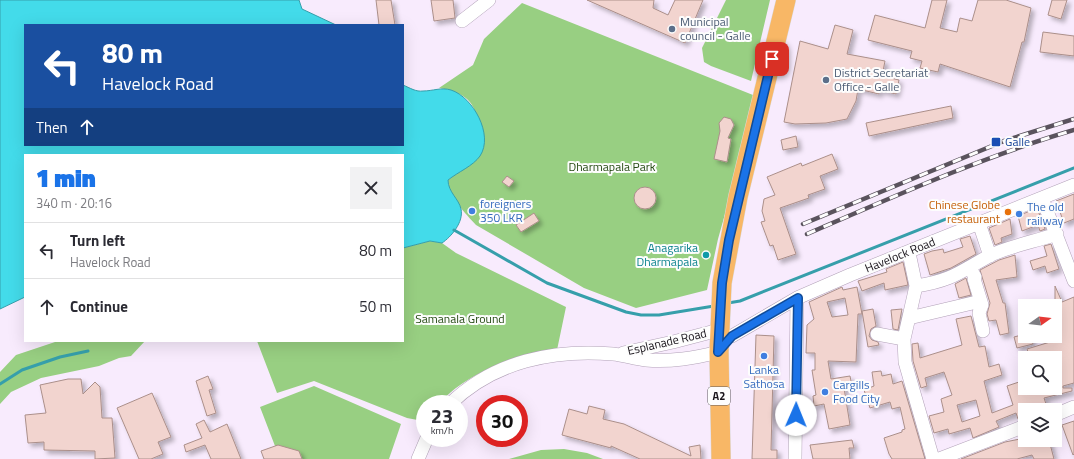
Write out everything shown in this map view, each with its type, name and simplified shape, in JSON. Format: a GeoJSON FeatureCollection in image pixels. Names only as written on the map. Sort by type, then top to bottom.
{"type":"FeatureCollection","features":[{"type":"Feature","properties":{"kind":"highway","name":"A2"},"geometry":{"type":"LineString","coordinates":[[721,459],[722,338],[738,197],[786,0]]}},
{"type":"Feature","properties":{"kind":"highway","name":"A2"},"geometry":{"type":"LineString","coordinates":[[728,284],[795,0]]}},
{"type":"Feature","properties":{"kind":"highway","name":"A2"},"geometry":{"type":"LineString","coordinates":[[722,338],[731,372],[734,459]]}},
{"type":"Feature","properties":{"kind":"street"},"geometry":{"type":"LineString","coordinates":[[462,21],[489,0]]}},
{"type":"Feature","properties":{"kind":"street","name":"Havelock Road"},"geometry":{"type":"LineString","coordinates":[[722,338],[798,298],[875,264],[909,253],[1074,185]]}},
{"type":"Feature","properties":{"kind":"street"},"geometry":{"type":"LineString","coordinates":[[1042,198],[1074,281]]}},
{"type":"Feature","properties":{"kind":"street"},"geometry":{"type":"LineString","coordinates":[[979,223],[990,256]]}},
{"type":"Feature","properties":{"kind":"street"},"geometry":{"type":"LineString","coordinates":[[916,286],[938,283],[970,268],[990,256],[1057,234]]}},
{"type":"Feature","properties":{"kind":"street"},"geometry":{"type":"LineString","coordinates":[[909,253],[916,286],[904,338],[905,362],[933,459]]}},
{"type":"Feature","properties":{"kind":"street"},"geometry":{"type":"LineString","coordinates":[[970,268],[975,277],[974,279],[982,305],[979,313],[983,331]]}},
{"type":"Feature","properties":{"kind":"street"},"geometry":{"type":"LineString","coordinates":[[795,459],[798,298]]}},
{"type":"Feature","properties":{"kind":"street"},"geometry":{"type":"LineString","coordinates":[[909,318],[981,301]]}},
{"type":"Feature","properties":{"kind":"street"},"geometry":{"type":"LineString","coordinates":[[877,334],[904,338]]}},
{"type":"Feature","properties":{"kind":"street","name":"Esplanade Road"},"geometry":{"type":"LineString","coordinates":[[460,395],[470,386],[497,371],[544,355],[578,353],[614,354],[646,360],[690,360],[722,338]]}},
{"type":"Feature","properties":{"kind":"street","name":"Esplanade Road"},"geometry":{"type":"LineString","coordinates":[[614,354],[673,342],[722,338]]}},
{"type":"Feature","properties":{"kind":"street"},"geometry":{"type":"LineString","coordinates":[[1062,412],[1074,407]]}},
{"type":"Feature","properties":{"kind":"street"},"geometry":{"type":"LineString","coordinates":[[939,459],[1018,429]]}},
{"type":"Feature","properties":{"kind":"street"},"geometry":{"type":"LineString","coordinates":[[418,459],[423,447]]}},
{"type":"Feature","properties":{"kind":"green space"},"geometry":{"type":"Polygon","coordinates":[[[726,0],[770,0],[751,81],[704,62],[702,48],[726,0]]]}},
{"type":"Feature","properties":{"kind":"green space","name":"Dharmapala Park"},"geometry":{"type":"Polygon","coordinates":[[[522,3],[758,97],[718,239],[707,290],[636,308],[584,288],[476,225],[454,198],[448,180],[479,156],[478,121],[471,103],[464,97],[453,91],[439,88],[473,65],[484,39],[522,3]]]}},
{"type":"Feature","properties":{"kind":"green space","name":"Samanala Ground"},"geometry":{"type":"Polygon","coordinates":[[[430,241],[442,243],[456,253],[566,307],[557,350],[509,362],[478,374],[464,382],[448,395],[416,395],[416,420],[407,418],[314,381],[277,393],[257,342],[404,342],[404,248],[430,241]]]}},
{"type":"Feature","properties":{"kind":"green space"},"geometry":{"type":"Polygon","coordinates":[[[55,342],[144,342],[131,356],[119,358],[99,366],[41,378],[11,392],[0,404],[0,372],[16,355],[55,342]]]}},
{"type":"Feature","properties":{"kind":"green space"},"geometry":{"type":"Polygon","coordinates":[[[314,386],[401,424],[389,459],[280,459],[260,407],[314,386]]]}},
{"type":"Feature","properties":{"kind":"green space"},"geometry":{"type":"Polygon","coordinates":[[[564,449],[587,453],[603,459],[509,459],[541,450],[564,449]]]}},
{"type":"Feature","properties":{"kind":"water"},"geometry":{"type":"Polygon","coordinates":[[[0,0],[299,0],[302,9],[334,24],[24,24],[24,146],[404,146],[404,86],[418,91],[447,89],[459,94],[474,108],[483,128],[484,147],[480,156],[469,166],[448,180],[448,184],[461,209],[461,219],[456,229],[442,243],[430,241],[404,248],[404,154],[24,154],[24,297],[0,309],[0,0]]]}},
{"type":"Feature","properties":{"kind":"building"},"geometry":{"type":"Polygon","coordinates":[[[376,0],[391,0],[395,24],[379,24],[376,0]]]}},
{"type":"Feature","properties":{"kind":"building"},"geometry":{"type":"Polygon","coordinates":[[[431,0],[453,0],[455,18],[434,21],[431,0]]]}},
{"type":"Feature","properties":{"kind":"building","name":"Municipal council - Galle"},"geometry":{"type":"Polygon","coordinates":[[[587,0],[654,0],[653,8],[668,15],[675,0],[703,0],[685,43],[587,0]]]}},
{"type":"Feature","properties":{"kind":"building"},"geometry":{"type":"Polygon","coordinates":[[[932,0],[947,0],[940,28],[957,32],[960,18],[972,21],[978,0],[1006,0],[1031,8],[1024,42],[1022,42],[1010,87],[940,64],[938,72],[920,68],[922,61],[910,58],[912,51],[868,40],[875,15],[925,28],[932,0]]]}},
{"type":"Feature","properties":{"kind":"building"},"geometry":{"type":"Polygon","coordinates":[[[1052,0],[1067,0],[1061,19],[1048,15],[1052,0]]]}},
{"type":"Feature","properties":{"kind":"building","name":"District Secretariat Office - Galle"},"geometry":{"type":"Polygon","coordinates":[[[835,25],[853,30],[847,54],[885,61],[882,76],[899,80],[896,94],[879,90],[879,94],[858,89],[856,101],[847,119],[826,123],[795,124],[784,122],[800,41],[828,49],[835,25]]]}},
{"type":"Feature","properties":{"kind":"building"},"geometry":{"type":"Polygon","coordinates":[[[1043,32],[1074,36],[1074,56],[1040,52],[1043,32]]]}},
{"type":"Feature","properties":{"kind":"building"},"geometry":{"type":"Polygon","coordinates":[[[951,106],[953,118],[869,136],[866,123],[951,106]]]}},
{"type":"Feature","properties":{"kind":"building"},"geometry":{"type":"Polygon","coordinates":[[[724,117],[731,119],[734,125],[728,138],[731,139],[727,162],[714,159],[720,131],[719,123],[724,117]]]}},
{"type":"Feature","properties":{"kind":"building"},"geometry":{"type":"Polygon","coordinates":[[[796,136],[798,147],[783,150],[781,140],[796,136]]]}},
{"type":"Feature","properties":{"kind":"building"},"geometry":{"type":"Polygon","coordinates":[[[832,154],[838,169],[820,176],[825,189],[808,195],[809,198],[780,208],[796,254],[778,260],[773,245],[770,246],[761,222],[765,221],[762,211],[764,199],[775,195],[767,177],[801,163],[802,166],[832,154]]]}},
{"type":"Feature","properties":{"kind":"building"},"geometry":{"type":"Polygon","coordinates":[[[507,176],[514,181],[509,187],[502,182],[507,176]]]}},
{"type":"Feature","properties":{"kind":"building"},"geometry":{"type":"Polygon","coordinates":[[[645,187],[653,190],[656,198],[653,206],[645,209],[637,206],[634,198],[637,190],[645,187]]]}},
{"type":"Feature","properties":{"kind":"building"},"geometry":{"type":"Polygon","coordinates":[[[1074,194],[1074,219],[1064,223],[1056,201],[1074,194]]]}},
{"type":"Feature","properties":{"kind":"building"},"geometry":{"type":"Polygon","coordinates":[[[1037,208],[1045,229],[1040,231],[1038,225],[1022,231],[1018,216],[1037,208]]]}},
{"type":"Feature","properties":{"kind":"building"},"geometry":{"type":"Polygon","coordinates":[[[534,213],[539,221],[521,232],[516,225],[534,213]]]}},
{"type":"Feature","properties":{"kind":"building"},"geometry":{"type":"Polygon","coordinates":[[[1010,219],[1012,234],[1001,238],[1002,242],[995,245],[989,228],[1010,219]]]}},
{"type":"Feature","properties":{"kind":"building"},"geometry":{"type":"Polygon","coordinates":[[[970,236],[976,254],[951,268],[930,275],[924,254],[943,249],[944,253],[963,247],[960,239],[970,236]]]}},
{"type":"Feature","properties":{"kind":"building"},"geometry":{"type":"Polygon","coordinates":[[[1051,244],[1059,269],[1047,273],[1045,266],[1033,270],[1030,261],[1047,256],[1044,246],[1051,244]]]}},
{"type":"Feature","properties":{"kind":"building"},"geometry":{"type":"Polygon","coordinates":[[[1015,255],[1017,277],[996,280],[1003,303],[1005,303],[1009,333],[1000,335],[996,320],[989,321],[987,314],[990,303],[980,270],[999,260],[1015,255]]]}},
{"type":"Feature","properties":{"kind":"building"},"geometry":{"type":"Polygon","coordinates":[[[903,262],[908,285],[885,290],[884,283],[862,291],[858,281],[887,272],[886,269],[903,262]]]}},
{"type":"Feature","properties":{"kind":"building"},"geometry":{"type":"Polygon","coordinates":[[[966,278],[971,295],[959,298],[955,284],[966,278]]]}},
{"type":"Feature","properties":{"kind":"building"},"geometry":{"type":"Polygon","coordinates":[[[1055,286],[1061,299],[1055,299],[1055,286]]]}},
{"type":"Feature","properties":{"kind":"building"},"geometry":{"type":"Polygon","coordinates":[[[842,287],[843,290],[857,287],[862,314],[858,314],[856,362],[828,361],[831,379],[850,376],[852,386],[844,388],[850,425],[829,429],[824,404],[814,406],[813,396],[816,395],[812,370],[815,370],[815,353],[806,353],[807,325],[814,319],[809,302],[842,287]],[[845,298],[827,302],[832,317],[848,315],[845,298]]]}},
{"type":"Feature","properties":{"kind":"building"},"geometry":{"type":"Polygon","coordinates":[[[1074,297],[1074,383],[1063,386],[1063,388],[1072,388],[1072,391],[1062,394],[1062,351],[1028,351],[1027,349],[1047,343],[1062,343],[1062,302],[1074,297]]]}},
{"type":"Feature","properties":{"kind":"building"},"geometry":{"type":"Polygon","coordinates":[[[873,309],[876,326],[871,329],[869,336],[872,340],[878,342],[879,345],[868,347],[862,311],[873,309]]]}},
{"type":"Feature","properties":{"kind":"building"},"geometry":{"type":"Polygon","coordinates":[[[902,309],[898,330],[893,329],[891,310],[902,309]]]}},
{"type":"Feature","properties":{"kind":"building"},"geometry":{"type":"Polygon","coordinates":[[[971,316],[979,347],[985,346],[989,367],[999,364],[1002,375],[984,381],[992,413],[1013,405],[1007,386],[1018,382],[1018,395],[1056,395],[1044,398],[1046,403],[1018,403],[1018,419],[1016,413],[996,421],[999,427],[973,438],[970,428],[949,434],[948,429],[934,433],[929,416],[944,412],[941,399],[952,395],[944,372],[925,378],[927,386],[921,388],[913,361],[912,344],[918,343],[920,358],[962,345],[956,319],[971,316]],[[976,400],[957,405],[962,422],[980,416],[976,400]]]}},
{"type":"Feature","properties":{"kind":"building"},"geometry":{"type":"Polygon","coordinates":[[[756,335],[774,336],[771,450],[777,450],[777,459],[752,459],[756,335]]]}},
{"type":"Feature","properties":{"kind":"building"},"geometry":{"type":"Polygon","coordinates":[[[1018,336],[1018,343],[1033,344],[1017,348],[1014,337],[1018,336]]]}},
{"type":"Feature","properties":{"kind":"building"},"geometry":{"type":"Polygon","coordinates":[[[881,371],[882,376],[891,374],[893,384],[902,381],[925,459],[892,459],[889,454],[884,438],[902,432],[902,430],[905,429],[900,407],[892,409],[890,402],[870,408],[864,390],[874,386],[872,372],[881,371]]]}},
{"type":"Feature","properties":{"kind":"building"},"geometry":{"type":"Polygon","coordinates":[[[208,376],[213,389],[209,390],[216,413],[207,416],[196,381],[208,376]]]}},
{"type":"Feature","properties":{"kind":"building"},"geometry":{"type":"Polygon","coordinates":[[[68,379],[81,379],[83,394],[95,382],[100,387],[102,418],[112,418],[115,458],[95,459],[95,451],[44,450],[44,442],[28,443],[25,415],[46,413],[40,385],[68,379]]]}},
{"type":"Feature","properties":{"kind":"building"},"geometry":{"type":"Polygon","coordinates":[[[152,393],[171,437],[158,442],[163,454],[151,459],[139,459],[117,408],[152,393]]]}},
{"type":"Feature","properties":{"kind":"building"},"geometry":{"type":"Polygon","coordinates":[[[589,406],[605,410],[603,419],[624,424],[691,456],[689,447],[700,445],[701,459],[640,459],[611,446],[611,448],[562,435],[569,409],[587,414],[589,406]]]}},
{"type":"Feature","properties":{"kind":"building"},"geometry":{"type":"Polygon","coordinates":[[[204,420],[210,432],[227,424],[241,459],[211,459],[205,445],[186,452],[184,445],[202,438],[196,424],[204,420]]]}},
{"type":"Feature","properties":{"kind":"building"},"geometry":{"type":"Polygon","coordinates":[[[1074,421],[1073,455],[1062,425],[1074,421]]]}},
{"type":"Feature","properties":{"kind":"building"},"geometry":{"type":"Polygon","coordinates":[[[1018,439],[1018,447],[1051,447],[1054,459],[1034,459],[1032,455],[1017,459],[961,459],[1005,442],[1018,439]]]}},
{"type":"Feature","properties":{"kind":"building"},"geometry":{"type":"Polygon","coordinates":[[[852,440],[854,448],[849,448],[850,459],[813,459],[810,445],[852,440]]]}},
{"type":"Feature","properties":{"kind":"building"},"geometry":{"type":"Polygon","coordinates":[[[278,445],[299,451],[302,459],[264,459],[261,451],[278,445]]]}},
{"type":"Feature","properties":{"kind":"waterway"},"geometry":{"type":"LineString","coordinates":[[728,303],[740,301],[1074,168]]}},
{"type":"Feature","properties":{"kind":"waterway"},"geometry":{"type":"LineString","coordinates":[[454,230],[547,283],[626,312],[641,315],[659,315],[714,306]]}},
{"type":"Feature","properties":{"kind":"waterway"},"geometry":{"type":"LineString","coordinates":[[0,384],[22,370],[60,357],[88,351]]}},
{"type":"Feature","properties":{"kind":"railway"},"geometry":{"type":"LineString","coordinates":[[803,224],[1004,141],[1074,119]]}},
{"type":"Feature","properties":{"kind":"railway"},"geometry":{"type":"LineString","coordinates":[[807,234],[972,165],[1006,152],[1074,130]]}},
{"type":"Feature","properties":{"kind":"place","name":"Municipal council - Galle"},"geometry":{"type":"Point","coordinates":[672,29]}},
{"type":"Feature","properties":{"kind":"place","name":"District Secretariat Office - Galle"},"geometry":{"type":"Point","coordinates":[826,80]}},
{"type":"Feature","properties":{"kind":"place","name":"Galle"},"geometry":{"type":"Point","coordinates":[996,142]}},
{"type":"Feature","properties":{"kind":"place","name":"foreigners 350 LKR"},"geometry":{"type":"Point","coordinates":[472,211]}},
{"type":"Feature","properties":{"kind":"place","name":"Chinese Globe restaurant"},"geometry":{"type":"Point","coordinates":[1008,212]}},
{"type":"Feature","properties":{"kind":"place","name":"The old railway"},"geometry":{"type":"Point","coordinates":[1019,214]}},
{"type":"Feature","properties":{"kind":"place","name":"Anagarika Dharmapala"},"geometry":{"type":"Point","coordinates":[706,255]}},
{"type":"Feature","properties":{"kind":"place","name":"Lanka Sathosa"},"geometry":{"type":"Point","coordinates":[764,356]}},
{"type":"Feature","properties":{"kind":"place","name":"Cargills Food City"},"geometry":{"type":"Point","coordinates":[825,392]}},
{"type":"Feature","properties":{"kind":"route"},"geometry":{"type":"LineString","coordinates":[[772,59],[729,240],[722,283],[718,352],[732,336],[798,298],[796,415]]}}]}
